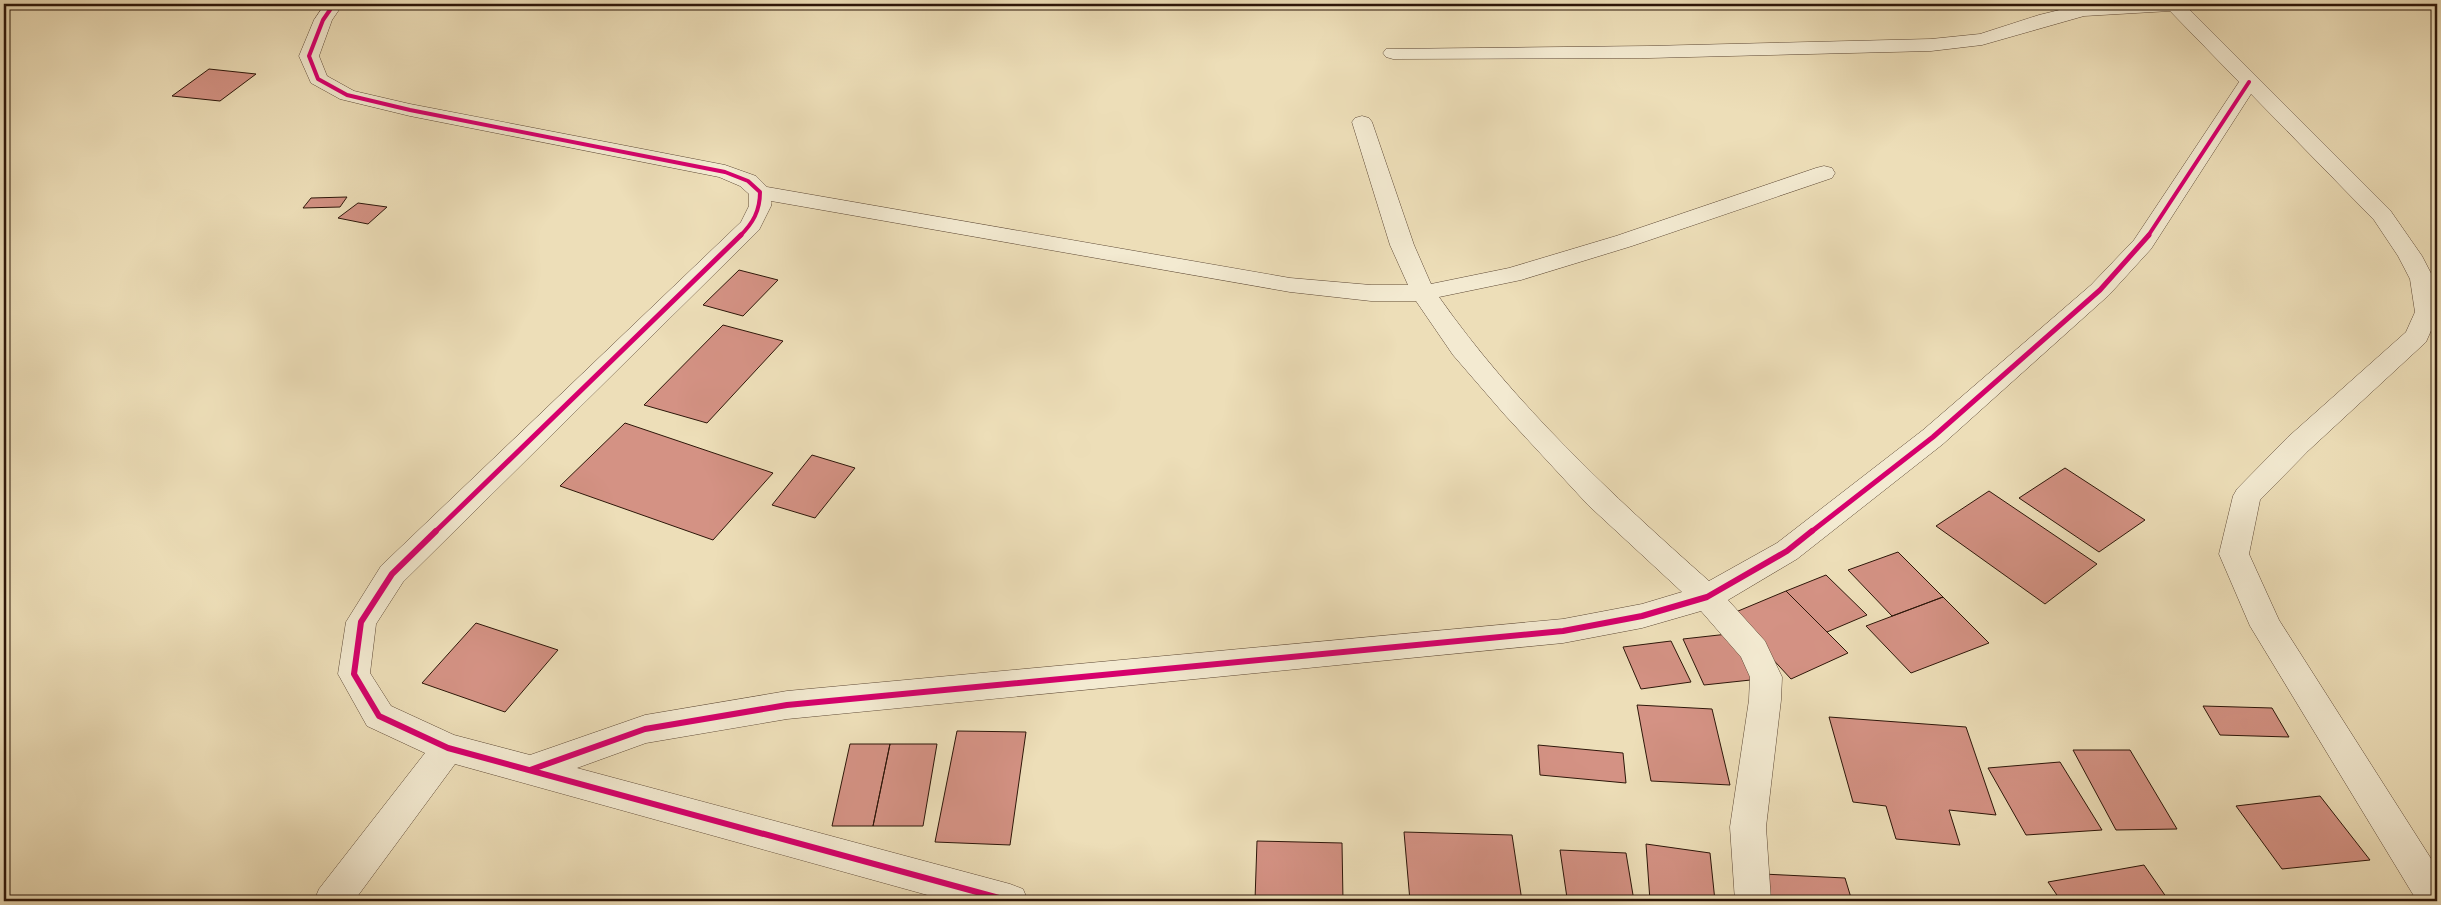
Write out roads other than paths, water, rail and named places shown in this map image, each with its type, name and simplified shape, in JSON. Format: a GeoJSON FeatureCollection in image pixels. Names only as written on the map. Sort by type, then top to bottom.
{"type":"FeatureCollection","features":[{"type":"Feature","properties":{"kind":"street"},"geometry":{"type":"LineString","coordinates":[[334,4],[322,20],[310,56],[318,80],[347,95],[410,110],[725,172],[748,181],[760,192],[1290,285],[1371,293],[1423,293],[1522,272],[1624,241],[1824,173]]}},
{"type":"Feature","properties":{"kind":"street"},"geometry":{"type":"LineString","coordinates":[[2025,4],[2046,19]]}},
{"type":"Feature","properties":{"kind":"street"},"geometry":{"type":"LineString","coordinates":[[1393,52],[1649,52],[1931,45],[1982,39],[2046,19],[2084,10],[2174,4],[2382,215],[2410,256],[2430,278],[2427,312],[2417,336],[2298,444],[2247,496],[2234,554],[2266,626],[2434,899]]}},
{"type":"Feature","properties":{"kind":"street"},"geometry":{"type":"LineString","coordinates":[[530,770],[645,729],[787,705],[1563,631],[1642,616],[1707,597],[1787,551],[1933,437],[2100,290],[2143,244],[2249,82]]}},
{"type":"Feature","properties":{"kind":"street"},"geometry":{"type":"LineString","coordinates":[[1362,122],[1402,245],[1423,293],[1462,349],[1513,408],[1598,498],[1707,597],[1754,650],[1766,677],[1765,700],[1748,827],[1753,901]]}},
{"type":"Feature","properties":{"kind":"street"},"geometry":{"type":"LineString","coordinates":[[760,192],[760,206],[751,225],[392,574],[361,622],[354,674],[379,716],[448,748],[1010,901]]}},
{"type":"Feature","properties":{"kind":"street"},"geometry":{"type":"LineString","coordinates":[[332,901],[448,748]]}}]}
